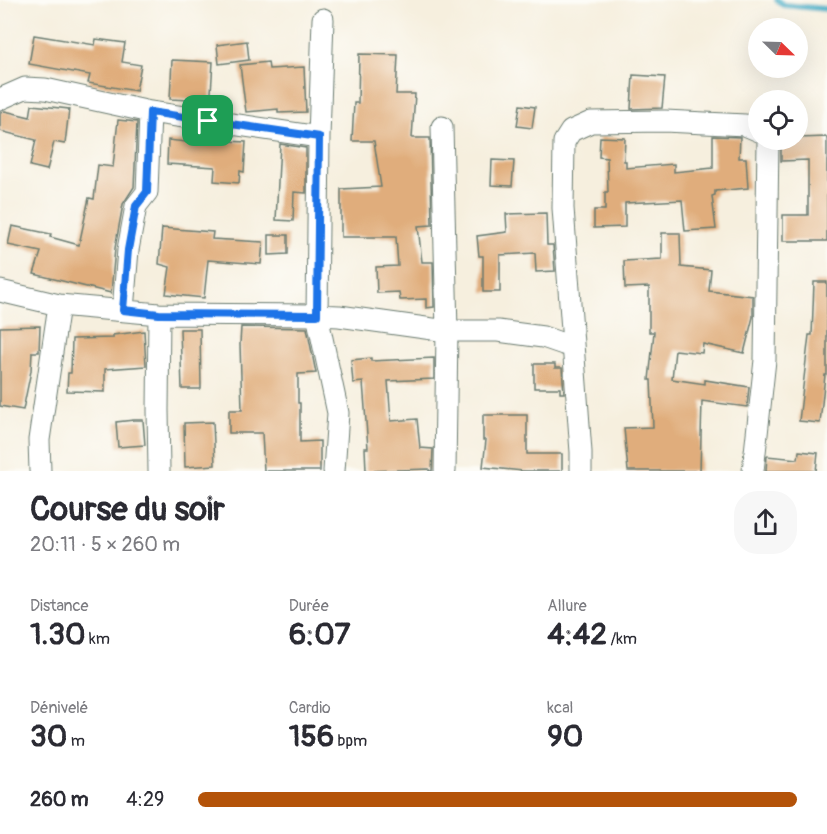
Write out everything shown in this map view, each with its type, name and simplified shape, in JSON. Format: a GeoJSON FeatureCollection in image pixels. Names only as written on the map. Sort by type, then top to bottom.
{"type":"FeatureCollection","features":[{"type":"Feature","properties":{"kind":"street"},"geometry":{"type":"LineString","coordinates":[[322,19],[317,315],[338,413],[334,471]]}},
{"type":"Feature","properties":{"kind":"street"},"geometry":{"type":"LineString","coordinates":[[0,99],[26,88],[45,89],[150,112],[319,137]]}},
{"type":"Feature","properties":{"kind":"street"},"geometry":{"type":"LineString","coordinates":[[123,310],[128,250],[136,206],[147,192],[150,112]]}},
{"type":"Feature","properties":{"kind":"street"},"geometry":{"type":"LineString","coordinates":[[581,471],[563,208],[564,142],[571,131],[591,122],[665,121],[748,126]]}},
{"type":"Feature","properties":{"kind":"street"},"geometry":{"type":"LineString","coordinates":[[442,127],[447,331],[445,471]]}},
{"type":"Feature","properties":{"kind":"street"},"geometry":{"type":"LineString","coordinates":[[753,471],[765,360],[768,150]]}},
{"type":"Feature","properties":{"kind":"street"},"geometry":{"type":"LineString","coordinates":[[0,291],[59,305],[159,314],[339,316],[447,331],[498,331],[543,337],[572,347]]}},
{"type":"Feature","properties":{"kind":"street"},"geometry":{"type":"LineString","coordinates":[[40,471],[39,440],[59,305]]}},
{"type":"Feature","properties":{"kind":"street"},"geometry":{"type":"LineString","coordinates":[[159,314],[159,471]]}},
{"type":"Feature","properties":{"kind":"building"},"geometry":{"type":"Polygon","coordinates":[[[34,35],[95,45],[96,39],[125,43],[122,62],[141,65],[136,91],[88,83],[90,75],[29,64],[34,35]]]}},
{"type":"Feature","properties":{"kind":"building"},"geometry":{"type":"Polygon","coordinates":[[[247,41],[249,60],[219,64],[217,45],[247,41]]]}},
{"type":"Feature","properties":{"kind":"building"},"geometry":{"type":"Polygon","coordinates":[[[359,54],[398,55],[396,94],[415,94],[412,138],[430,138],[432,225],[418,226],[422,262],[433,262],[434,307],[426,308],[426,299],[400,300],[399,292],[377,293],[376,267],[398,266],[396,237],[341,237],[341,189],[381,187],[374,141],[352,141],[354,103],[358,103],[359,54]]]}},
{"type":"Feature","properties":{"kind":"building"},"geometry":{"type":"Polygon","coordinates":[[[172,60],[213,62],[210,108],[190,105],[190,100],[170,99],[172,60]]]}},
{"type":"Feature","properties":{"kind":"building"},"geometry":{"type":"Polygon","coordinates":[[[268,62],[269,69],[304,67],[306,112],[278,113],[278,109],[246,112],[240,65],[268,62]]]}},
{"type":"Feature","properties":{"kind":"building"},"geometry":{"type":"Polygon","coordinates":[[[633,75],[665,77],[662,108],[631,109],[633,75]]]}},
{"type":"Feature","properties":{"kind":"building"},"geometry":{"type":"Polygon","coordinates":[[[32,105],[69,109],[65,144],[54,142],[47,170],[30,166],[36,140],[0,131],[0,112],[5,111],[30,117],[32,105]]]}},
{"type":"Feature","properties":{"kind":"building"},"geometry":{"type":"Polygon","coordinates":[[[520,105],[535,107],[532,128],[517,126],[520,105]]]}},
{"type":"Feature","properties":{"kind":"building"},"geometry":{"type":"Polygon","coordinates":[[[118,120],[137,122],[134,187],[123,204],[115,248],[111,293],[34,274],[41,252],[8,245],[12,226],[51,234],[50,237],[79,245],[89,198],[94,199],[98,165],[113,167],[118,120]]]}},
{"type":"Feature","properties":{"kind":"building"},"geometry":{"type":"Polygon","coordinates":[[[713,136],[740,137],[739,158],[746,158],[748,188],[715,191],[715,195],[712,196],[716,229],[685,231],[682,200],[625,203],[625,227],[594,228],[594,210],[605,210],[605,192],[608,192],[607,158],[599,157],[600,137],[625,138],[626,168],[674,164],[674,172],[713,168],[713,136]]]}},
{"type":"Feature","properties":{"kind":"building"},"geometry":{"type":"Polygon","coordinates":[[[827,137],[827,241],[783,241],[783,215],[808,215],[808,160],[781,161],[781,150],[808,150],[808,138],[827,137]]]}},
{"type":"Feature","properties":{"kind":"building"},"geometry":{"type":"Polygon","coordinates":[[[186,139],[246,142],[244,172],[240,171],[239,183],[214,181],[215,167],[167,164],[168,140],[186,142],[186,139]]]}},
{"type":"Feature","properties":{"kind":"building"},"geometry":{"type":"Polygon","coordinates":[[[280,144],[306,148],[306,193],[294,192],[293,221],[276,220],[280,144]]]}},
{"type":"Feature","properties":{"kind":"building"},"geometry":{"type":"Polygon","coordinates":[[[492,160],[514,161],[512,186],[491,185],[492,160]]]}},
{"type":"Feature","properties":{"kind":"building"},"geometry":{"type":"Polygon","coordinates":[[[546,213],[547,245],[553,245],[555,271],[536,272],[535,253],[500,255],[500,292],[483,292],[483,256],[479,256],[477,236],[507,232],[506,214],[546,213]]]}},
{"type":"Feature","properties":{"kind":"building"},"geometry":{"type":"Polygon","coordinates":[[[162,228],[213,232],[212,239],[263,242],[261,264],[208,260],[204,298],[166,294],[170,267],[159,264],[162,228]]]}},
{"type":"Feature","properties":{"kind":"building"},"geometry":{"type":"Polygon","coordinates":[[[662,233],[680,233],[681,267],[711,270],[709,291],[753,296],[753,317],[744,353],[703,344],[702,353],[675,350],[672,379],[705,384],[705,380],[749,387],[747,407],[702,401],[700,471],[628,471],[624,428],[653,427],[651,380],[649,380],[654,332],[649,332],[649,287],[625,288],[624,261],[662,259],[662,233]]]}},
{"type":"Feature","properties":{"kind":"building"},"geometry":{"type":"Polygon","coordinates":[[[269,235],[288,235],[288,254],[269,255],[269,235]]]}},
{"type":"Feature","properties":{"kind":"building"},"geometry":{"type":"Polygon","coordinates":[[[814,282],[827,282],[827,375],[825,375],[820,423],[799,421],[809,335],[812,335],[814,282]]]}},
{"type":"Feature","properties":{"kind":"building"},"geometry":{"type":"Polygon","coordinates":[[[40,326],[39,352],[32,352],[31,371],[23,410],[0,406],[0,327],[40,326]]]}},
{"type":"Feature","properties":{"kind":"building"},"geometry":{"type":"Polygon","coordinates":[[[241,327],[307,328],[316,373],[298,374],[300,442],[320,441],[320,471],[264,471],[262,433],[229,433],[229,410],[242,410],[241,327]]]}},
{"type":"Feature","properties":{"kind":"building"},"geometry":{"type":"Polygon","coordinates":[[[180,329],[200,329],[201,389],[182,389],[180,329]]]}},
{"type":"Feature","properties":{"kind":"building"},"geometry":{"type":"Polygon","coordinates":[[[144,331],[146,366],[105,369],[105,392],[67,391],[68,373],[71,373],[72,339],[113,338],[113,335],[144,331]]]}},
{"type":"Feature","properties":{"kind":"building"},"geometry":{"type":"Polygon","coordinates":[[[371,358],[371,361],[434,358],[434,379],[388,381],[391,421],[417,419],[420,448],[433,449],[432,471],[429,469],[366,471],[365,448],[368,448],[363,382],[353,383],[351,360],[371,358]]]}},
{"type":"Feature","properties":{"kind":"building"},"geometry":{"type":"Polygon","coordinates":[[[534,364],[555,364],[555,368],[562,368],[564,393],[560,393],[560,388],[534,388],[534,364]]]}},
{"type":"Feature","properties":{"kind":"building"},"geometry":{"type":"Polygon","coordinates":[[[483,415],[527,415],[527,454],[562,454],[562,471],[523,471],[483,467],[486,440],[483,440],[483,415]]]}},
{"type":"Feature","properties":{"kind":"building"},"geometry":{"type":"Polygon","coordinates":[[[143,420],[145,445],[118,447],[116,422],[143,420]]]}},
{"type":"Feature","properties":{"kind":"building"},"geometry":{"type":"Polygon","coordinates":[[[213,422],[215,465],[185,467],[184,423],[213,422]]]}},
{"type":"Feature","properties":{"kind":"building"},"geometry":{"type":"Polygon","coordinates":[[[799,451],[818,453],[816,471],[766,471],[767,456],[798,459],[799,451]]]}},
{"type":"Feature","properties":{"kind":"waterway"},"geometry":{"type":"LineString","coordinates":[[777,0],[783,5],[827,9]]}},
{"type":"Feature","properties":{"kind":"route"},"geometry":{"type":"LineString","coordinates":[[150,112],[208,121],[319,137],[317,315],[159,314],[123,310],[128,250],[136,206],[147,192],[150,112]]}}]}
